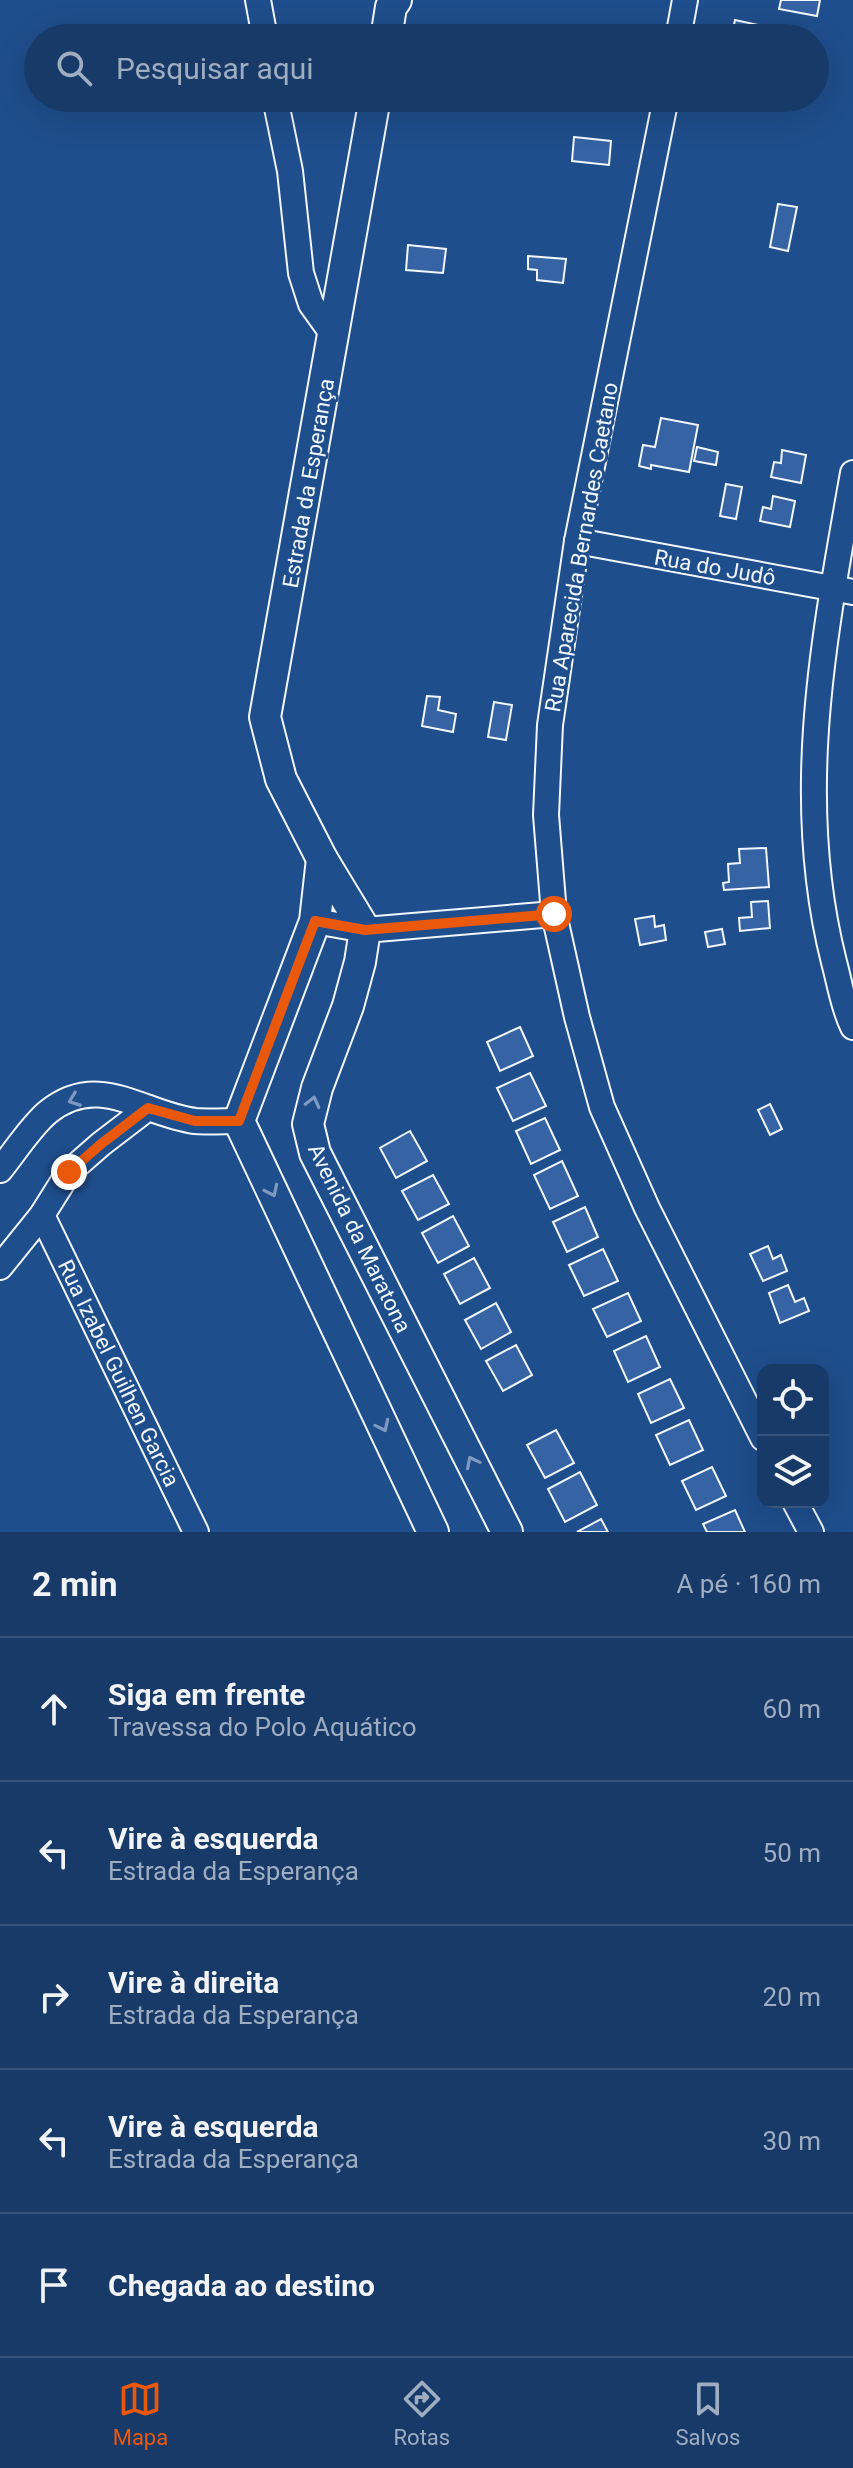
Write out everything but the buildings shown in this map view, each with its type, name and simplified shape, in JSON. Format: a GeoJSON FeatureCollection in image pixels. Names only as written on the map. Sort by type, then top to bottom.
{"type":"FeatureCollection","features":[{"type":"Feature","properties":{"kind":"street"},"geometry":{"type":"LineString","coordinates":[[258,0],[262,24]]}},
{"type":"Feature","properties":{"kind":"street"},"geometry":{"type":"LineString","coordinates":[[681,24],[685,0]]}},
{"type":"Feature","properties":{"kind":"street"},"geometry":{"type":"LineString","coordinates":[[389,24],[394,4]]}},
{"type":"Feature","properties":{"kind":"street"},"geometry":{"type":"LineString","coordinates":[[278,112],[290,171],[301,273],[311,304],[334,336]]}},
{"type":"Feature","properties":{"kind":"street","name":"Estrada da Esperança"},"geometry":{"type":"LineString","coordinates":[[365,930],[322,859],[281,779],[265,717],[373,112]]}},
{"type":"Feature","properties":{"kind":"street","name":"Rua Aparecida Bernardes Caetano"},"geometry":{"type":"LineString","coordinates":[[663,112],[577,541],[550,725],[546,815],[554,914],[577,1017],[602,1107],[647,1208],[762,1436]]}},
{"type":"Feature","properties":{"kind":"street"},"geometry":{"type":"LineString","coordinates":[[853,473],[843,590],[813,739],[813,816],[824,924],[853,1027]]}},
{"type":"Feature","properties":{"kind":"street","name":"Rua do Judô"},"geometry":{"type":"LineString","coordinates":[[577,541],[843,590]]}},
{"type":"Feature","properties":{"kind":"street"},"geometry":{"type":"LineString","coordinates":[[322,859],[315,921],[239,1121],[433,1532]]}},
{"type":"Feature","properties":{"kind":"street"},"geometry":{"type":"LineString","coordinates":[[315,921],[365,930],[554,914]]}},
{"type":"Feature","properties":{"kind":"street","name":"Avenida da Maratona"},"geometry":{"type":"LineString","coordinates":[[365,930],[348,1006],[317,1088],[308,1124],[315,1153],[507,1532]]}},
{"type":"Feature","properties":{"kind":"street"},"geometry":{"type":"LineString","coordinates":[[0,1170],[48,1112],[78,1096],[109,1093],[195,1121],[239,1121]]}},
{"type":"Feature","properties":{"kind":"street"},"geometry":{"type":"LineString","coordinates":[[0,1267],[42,1215],[69,1172],[148,1108]]}},
{"type":"Feature","properties":{"kind":"street","name":"Rua Izabel Guilhen Garcia"},"geometry":{"type":"LineString","coordinates":[[42,1215],[196,1532]]}},
{"type":"Feature","properties":{"kind":"street"},"geometry":{"type":"LineString","coordinates":[[798,1508],[811,1532]]}},
{"type":"Feature","properties":{"kind":"route"},"geometry":{"type":"LineString","coordinates":[[69,1172],[148,1108],[195,1121],[239,1121],[315,921],[365,930],[554,914]]}}]}
